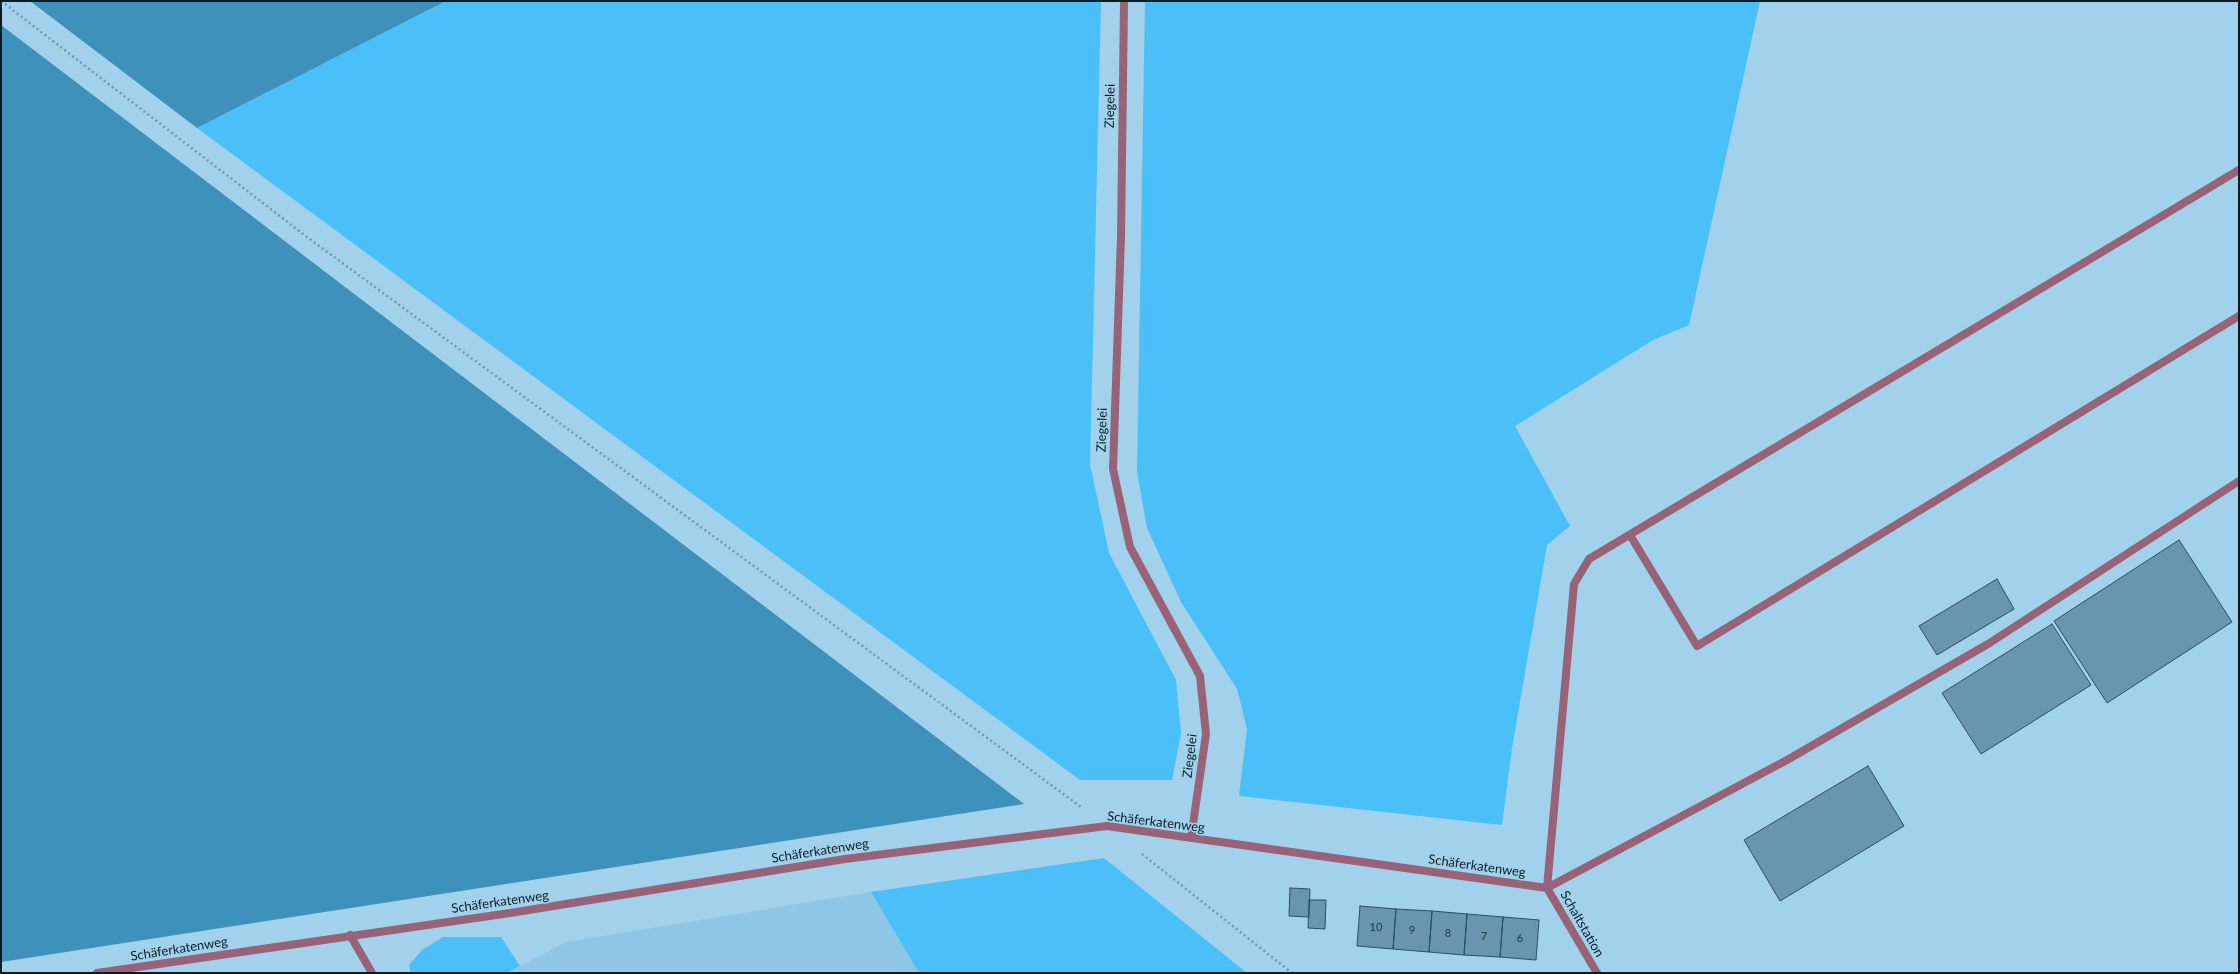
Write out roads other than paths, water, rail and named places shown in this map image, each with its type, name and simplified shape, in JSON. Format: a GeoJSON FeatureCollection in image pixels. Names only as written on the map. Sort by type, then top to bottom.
{"type":"FeatureCollection","features":[{"type":"Feature","properties":{"kind":"street","name":"Ziegelei"},"geometry":{"type":"LineString","coordinates":[[1124,1],[1121,237],[1113,469],[1130,547],[1200,676],[1206,734],[1191,838]]}},
{"type":"Feature","properties":{"kind":"street"},"geometry":{"type":"LineString","coordinates":[[1547,888],[1574,584],[1589,560],[2239,170]]}},
{"type":"Feature","properties":{"kind":"street"},"geometry":{"type":"LineString","coordinates":[[1630,535],[1697,646],[2239,316]]}},
{"type":"Feature","properties":{"kind":"street"},"geometry":{"type":"LineString","coordinates":[[1547,888],[1787,760],[1988,644],[2239,481]]}},
{"type":"Feature","properties":{"kind":"street","name":"Schäferkatenweg"},"geometry":{"type":"LineString","coordinates":[[97,973],[350,935],[510,913],[845,859],[1107,826],[1547,888]]}},
{"type":"Feature","properties":{"kind":"street","name":"Schaltstation"},"geometry":{"type":"LineString","coordinates":[[1547,888],[1596,973]]}},
{"type":"Feature","properties":{"kind":"street"},"geometry":{"type":"LineString","coordinates":[[350,935],[372,973]]}}]}
